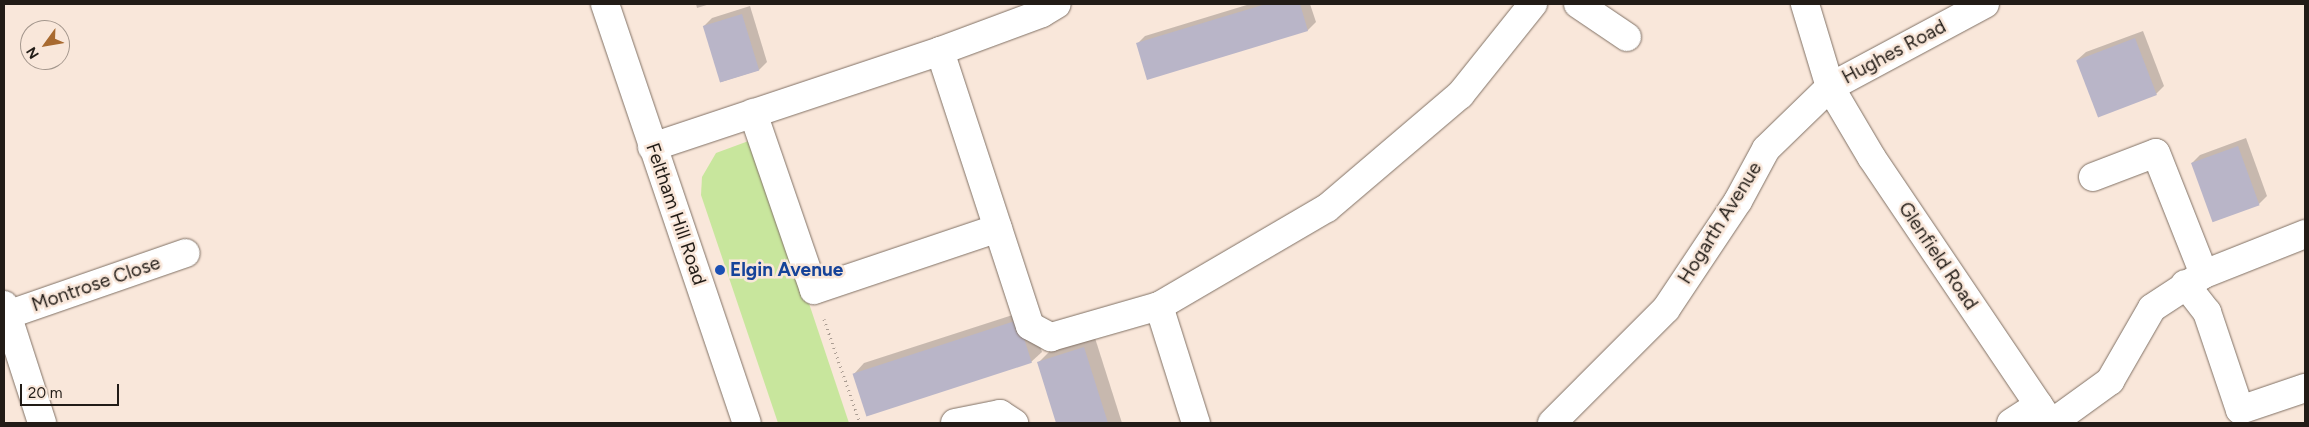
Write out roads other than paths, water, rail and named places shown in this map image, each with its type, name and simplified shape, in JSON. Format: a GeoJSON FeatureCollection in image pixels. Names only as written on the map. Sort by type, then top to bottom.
{"type":"FeatureCollection","features":[{"type":"Feature","properties":{"kind":"street","name":"Feltham Hill Road"},"geometry":{"type":"LineString","coordinates":[[605,4],[747,423]]}},
{"type":"Feature","properties":{"kind":"street"},"geometry":{"type":"LineString","coordinates":[[652,146],[940,51],[1042,14],[1057,4]]}},
{"type":"Feature","properties":{"kind":"street"},"geometry":{"type":"LineString","coordinates":[[940,51],[1030,326],[1051,337],[1159,306],[1327,208],[1460,94],[1533,4]]}},
{"type":"Feature","properties":{"kind":"street"},"geometry":{"type":"LineString","coordinates":[[1578,4],[1627,37]]}},
{"type":"Feature","properties":{"kind":"street"},"geometry":{"type":"LineString","coordinates":[[1805,4],[1830,87]]}},
{"type":"Feature","properties":{"kind":"street","name":"Hughes Road"},"geometry":{"type":"LineString","coordinates":[[1830,87],[1985,4]]}},
{"type":"Feature","properties":{"kind":"street","name":"Glenfield Road"},"geometry":{"type":"LineString","coordinates":[[1830,87],[1872,158],[2047,417]]}},
{"type":"Feature","properties":{"kind":"street","name":"Hogarth Avenue"},"geometry":{"type":"LineString","coordinates":[[1552,423],[1666,309],[1738,201],[1766,149],[1830,87]]}},
{"type":"Feature","properties":{"kind":"street"},"geometry":{"type":"LineString","coordinates":[[753,113],[814,290],[998,228]]}},
{"type":"Feature","properties":{"kind":"street"},"geometry":{"type":"LineString","coordinates":[[2093,177],[2156,153],[2194,279],[2240,410],[2305,388]]}},
{"type":"Feature","properties":{"kind":"street"},"geometry":{"type":"LineString","coordinates":[[2011,423],[2047,417],[2110,381],[2152,308],[2194,279],[2305,234]]}},
{"type":"Feature","properties":{"kind":"street","name":"Montrose Close"},"geometry":{"type":"LineString","coordinates":[[5,310],[186,253]]}},
{"type":"Feature","properties":{"kind":"street"},"geometry":{"type":"LineString","coordinates":[[1159,306],[1196,423]]}},
{"type":"Feature","properties":{"kind":"street"},"geometry":{"type":"LineString","coordinates":[[5,310],[42,423]]}},
{"type":"Feature","properties":{"kind":"street"},"geometry":{"type":"LineString","coordinates":[[955,423],[1000,414],[1014,423]]}},
{"type":"Feature","properties":{"kind":"place","name":"Elgin Avenue"},"geometry":{"type":"Point","coordinates":[720,270]}}]}
